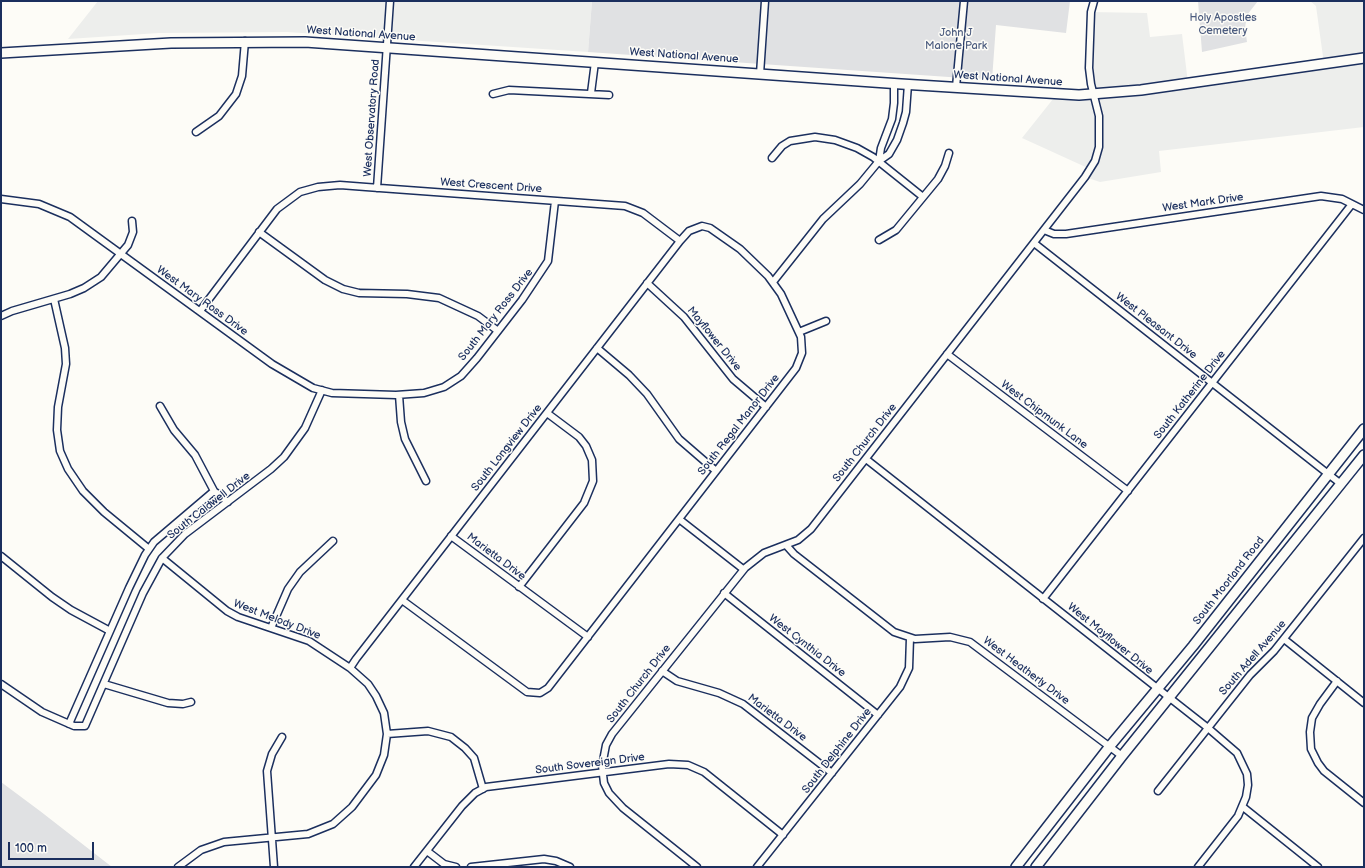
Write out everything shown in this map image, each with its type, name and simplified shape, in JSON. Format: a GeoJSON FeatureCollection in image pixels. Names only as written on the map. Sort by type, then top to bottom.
{"type":"FeatureCollection","features":[{"type":"Feature","properties":{"kind":"main road","name":"West National Avenue"},"geometry":{"type":"LineString","coordinates":[[1,53],[127,45],[246,41],[305,42],[1057,94],[1094,94],[1141,90],[1364,58]]}},
{"type":"Feature","properties":{"kind":"main road","name":"South Moorland Road"},"geometry":{"type":"LineString","coordinates":[[1016,867],[1110,746],[1193,646],[1364,430]]}},
{"type":"Feature","properties":{"kind":"main road"},"geometry":{"type":"LineString","coordinates":[[1036,867],[1122,756],[1364,455]]}},
{"type":"Feature","properties":{"kind":"street","name":"West Observatory Road"},"geometry":{"type":"LineString","coordinates":[[377,188],[390,1]]}},
{"type":"Feature","properties":{"kind":"street"},"geometry":{"type":"LineString","coordinates":[[760,74],[765,1]]}},
{"type":"Feature","properties":{"kind":"street"},"geometry":{"type":"LineString","coordinates":[[956,87],[964,1]]}},
{"type":"Feature","properties":{"kind":"street","name":"South Church Drive"},"geometry":{"type":"LineString","coordinates":[[602,772],[603,754],[610,738],[743,569],[764,553],[798,540],[811,530],[1085,177],[1098,154],[1099,116],[1090,80],[1089,53],[1091,12],[1094,1]]}},
{"type":"Feature","properties":{"kind":"street"},"geometry":{"type":"LineString","coordinates":[[196,132],[219,116],[236,94],[242,76],[246,41]]}},
{"type":"Feature","properties":{"kind":"street"},"geometry":{"type":"LineString","coordinates":[[591,93],[595,62]]}},
{"type":"Feature","properties":{"kind":"street"},"geometry":{"type":"LineString","coordinates":[[879,161],[881,148],[892,119],[894,83]]}},
{"type":"Feature","properties":{"kind":"street"},"geometry":{"type":"LineString","coordinates":[[773,282],[814,229],[860,184],[879,161],[889,154],[897,140],[906,112],[908,84]]}},
{"type":"Feature","properties":{"kind":"street"},"geometry":{"type":"LineString","coordinates":[[493,94],[509,90],[609,95]]}},
{"type":"Feature","properties":{"kind":"street"},"geometry":{"type":"LineString","coordinates":[[772,158],[782,146],[790,140],[815,137],[847,144],[879,161],[923,197]]}},
{"type":"Feature","properties":{"kind":"street"},"geometry":{"type":"LineString","coordinates":[[879,240],[896,230],[923,197],[942,173],[949,154]]}},
{"type":"Feature","properties":{"kind":"street","name":"West Crescent Drive"},"geometry":{"type":"LineString","coordinates":[[200,311],[277,209],[293,196],[307,189],[318,186],[340,185],[607,204],[637,209],[680,241]]}},
{"type":"Feature","properties":{"kind":"street","name":"West Mark Drive"},"geometry":{"type":"LineString","coordinates":[[1044,230],[1054,234],[1066,234],[1321,196],[1336,197],[1364,210]]}},
{"type":"Feature","properties":{"kind":"street","name":"West Mary Ross Drive"},"geometry":{"type":"LineString","coordinates":[[1,199],[39,204],[70,217],[289,375],[313,388],[332,393],[399,395]]}},
{"type":"Feature","properties":{"kind":"street","name":"South Mary Ross Drive"},"geometry":{"type":"LineString","coordinates":[[399,395],[424,393],[444,387],[461,376],[498,331],[540,275],[548,261],[555,201]]}},
{"type":"Feature","properties":{"kind":"street","name":"South Katherine Drive"},"geometry":{"type":"LineString","coordinates":[[1043,598],[1352,204]]}},
{"type":"Feature","properties":{"kind":"street"},"geometry":{"type":"LineString","coordinates":[[1,316],[12,311],[54,300],[84,288],[96,280],[122,254],[132,236],[132,221]]}},
{"type":"Feature","properties":{"kind":"street","name":"South Longview Drive"},"geometry":{"type":"LineString","coordinates":[[350,668],[546,413],[689,231],[702,226],[710,228],[748,256],[773,282]]}},
{"type":"Feature","properties":{"kind":"street"},"geometry":{"type":"LineString","coordinates":[[259,232],[325,280],[343,289],[360,293],[407,294],[439,298],[478,316],[498,331]]}},
{"type":"Feature","properties":{"kind":"street","name":"West Pleasant Drive"},"geometry":{"type":"LineString","coordinates":[[1034,243],[1341,484]]}},
{"type":"Feature","properties":{"kind":"street","name":"South Regal Manor Drive"},"geometry":{"type":"LineString","coordinates":[[402,600],[522,689],[527,692],[538,693],[548,688],[766,407],[800,360],[802,350],[799,332],[781,294],[773,282]]}},
{"type":"Feature","properties":{"kind":"street","name":"Mayflower Drive"},"geometry":{"type":"LineString","coordinates":[[647,283],[684,317],[733,379],[766,407]]}},
{"type":"Feature","properties":{"kind":"street"},"geometry":{"type":"LineString","coordinates":[[54,300],[66,348],[66,364],[58,407],[56,430],[60,451],[68,470],[83,490],[104,512],[149,549]]}},
{"type":"Feature","properties":{"kind":"street"},"geometry":{"type":"LineString","coordinates":[[799,332],[826,321]]}},
{"type":"Feature","properties":{"kind":"street"},"geometry":{"type":"LineString","coordinates":[[597,348],[629,375],[647,394],[679,439],[716,472]]}},
{"type":"Feature","properties":{"kind":"street","name":"West Chipmunk Lane"},"geometry":{"type":"LineString","coordinates":[[947,354],[1128,490]]}},
{"type":"Feature","properties":{"kind":"street","name":"South Caldwell Drive"},"geometry":{"type":"LineString","coordinates":[[214,491],[170,527],[149,549],[138,567],[69,724],[82,727],[87,723],[143,593],[153,572],[162,558],[185,534],[271,469],[292,447],[305,428],[322,390]]}},
{"type":"Feature","properties":{"kind":"street"},"geometry":{"type":"LineString","coordinates":[[399,395],[401,422],[405,439],[426,481]]}},
{"type":"Feature","properties":{"kind":"street"},"geometry":{"type":"LineString","coordinates":[[160,406],[174,430],[195,456],[214,491],[228,502]]}},
{"type":"Feature","properties":{"kind":"street"},"geometry":{"type":"LineString","coordinates":[[520,586],[584,503],[593,481],[592,460],[586,446],[579,437],[546,413]]}},
{"type":"Feature","properties":{"kind":"street","name":"West Mayflower Drive"},"geometry":{"type":"LineString","coordinates":[[866,459],[1231,747],[1242,761],[1247,774],[1248,785],[1243,807],[1198,867]]}},
{"type":"Feature","properties":{"kind":"street"},"geometry":{"type":"LineString","coordinates":[[679,519],[743,569]]}},
{"type":"Feature","properties":{"kind":"street","name":"Marietta Drive"},"geometry":{"type":"LineString","coordinates":[[451,536],[588,637]]}},
{"type":"Feature","properties":{"kind":"street","name":"South Adell Avenue"},"geometry":{"type":"LineString","coordinates":[[1158,791],[1250,674],[1284,639],[1364,538]]}},
{"type":"Feature","properties":{"kind":"street"},"geometry":{"type":"LineString","coordinates":[[271,628],[283,597],[291,583],[300,572],[333,541]]}},
{"type":"Feature","properties":{"kind":"street","name":"West Heatherly Drive"},"geometry":{"type":"LineString","coordinates":[[786,545],[794,554],[888,628],[901,636],[910,638],[950,637],[970,642],[1110,746]]}},
{"type":"Feature","properties":{"kind":"street"},"geometry":{"type":"LineString","coordinates":[[1,556],[52,597],[71,610],[110,631]]}},
{"type":"Feature","properties":{"kind":"street","name":"West Melody Drive"},"geometry":{"type":"LineString","coordinates":[[162,558],[227,611],[238,617],[309,641],[350,668],[368,684],[376,696],[384,713],[387,734],[384,755],[376,775],[344,815],[328,827],[319,831],[224,842],[212,845],[193,854],[178,867]]}},
{"type":"Feature","properties":{"kind":"street","name":"West Cynthia Drive"},"geometry":{"type":"LineString","coordinates":[[724,593],[878,715]]}},
{"type":"Feature","properties":{"kind":"street","name":"South Delphine Drive"},"geometry":{"type":"LineString","coordinates":[[758,867],[878,715],[905,678],[910,661],[910,638]]}},
{"type":"Feature","properties":{"kind":"street"},"geometry":{"type":"LineString","coordinates":[[1284,639],[1364,703]]}},
{"type":"Feature","properties":{"kind":"street","name":"Marietta Drive"},"geometry":{"type":"LineString","coordinates":[[662,671],[677,681],[719,693],[743,704],[832,773]]}},
{"type":"Feature","properties":{"kind":"street"},"geometry":{"type":"LineString","coordinates":[[1337,681],[1320,704],[1312,718],[1310,732],[1311,749],[1324,771],[1364,803]]}},
{"type":"Feature","properties":{"kind":"street"},"geometry":{"type":"LineString","coordinates":[[1,684],[42,712],[69,724]]}},
{"type":"Feature","properties":{"kind":"street"},"geometry":{"type":"LineString","coordinates":[[104,684],[168,703],[183,704],[191,702]]}},
{"type":"Feature","properties":{"kind":"street"},"geometry":{"type":"LineString","coordinates":[[387,734],[428,731],[450,737],[465,748],[474,758],[483,789]]}},
{"type":"Feature","properties":{"kind":"street"},"geometry":{"type":"LineString","coordinates":[[274,867],[267,771],[272,754],[282,737]]}},
{"type":"Feature","properties":{"kind":"street"},"geometry":{"type":"LineString","coordinates":[[1110,746],[1122,756]]}},
{"type":"Feature","properties":{"kind":"street","name":"South Sovereign Drive"},"geometry":{"type":"LineString","coordinates":[[414,867],[462,806],[483,789],[496,785],[669,764],[688,765],[704,772],[783,835]]}},
{"type":"Feature","properties":{"kind":"street"},"geometry":{"type":"LineString","coordinates":[[602,772],[607,789],[616,802],[697,867]]}},
{"type":"Feature","properties":{"kind":"street"},"geometry":{"type":"LineString","coordinates":[[1243,807],[1318,867]]}},
{"type":"Feature","properties":{"kind":"street"},"geometry":{"type":"LineString","coordinates":[[426,851],[444,864],[456,867]]}},
{"type":"Feature","properties":{"kind":"street"},"geometry":{"type":"LineString","coordinates":[[471,867],[544,859],[556,861],[570,867]]}},
{"type":"Feature","properties":{"kind":"shaded area"},"geometry":{"type":"Polygon","coordinates":[[[98,1],[592,1],[588,52],[287,32],[159,33],[68,39],[98,1]]]}},
{"type":"Feature","properties":{"kind":"shaded area"},"geometry":{"type":"Polygon","coordinates":[[[1310,1],[1364,1],[1364,127],[1159,151],[1161,172],[1100,182],[1085,177],[1090,169],[1022,138],[1057,94],[1094,94],[1091,84],[1091,12],[1147,13],[1150,37],[1182,34],[1188,83],[1324,64],[1316,6],[1310,1]]]}},
{"type":"Feature","properties":{"kind":"green space","name":"John J Malone Park"},"geometry":{"type":"Polygon","coordinates":[[[592,1],[1070,1],[1066,33],[996,25],[992,80],[588,52],[592,1]]]}},
{"type":"Feature","properties":{"kind":"green space","name":"Holy Apostles Cemetery"},"geometry":{"type":"Polygon","coordinates":[[[1198,1],[1258,1],[1247,15],[1245,28],[1247,42],[1202,52],[1198,1]]]}},
{"type":"Feature","properties":{"kind":"green space"},"geometry":{"type":"Polygon","coordinates":[[[1,782],[40,811],[112,867],[1,867],[1,782]]]}}]}
